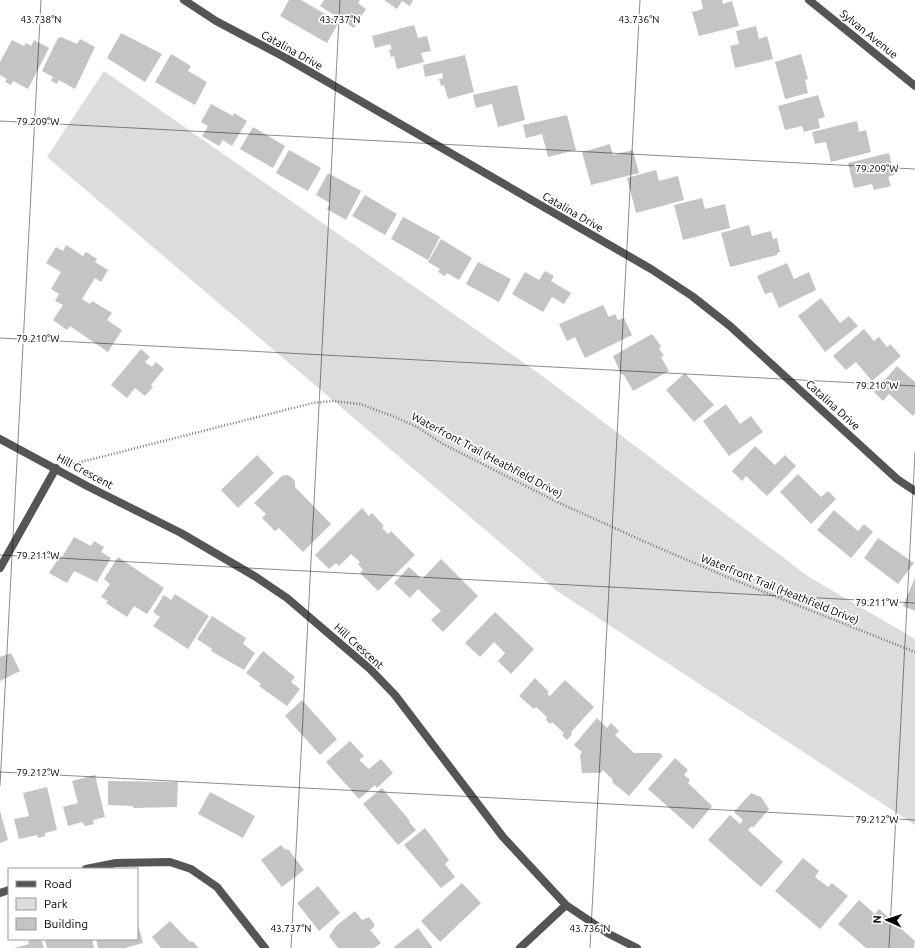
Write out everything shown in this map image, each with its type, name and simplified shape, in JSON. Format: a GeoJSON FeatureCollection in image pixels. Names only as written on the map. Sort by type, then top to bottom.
{"type":"FeatureCollection","features":[{"type":"Feature","properties":{"kind":"street","name":"Catalina Drive"},"geometry":{"type":"LineString","coordinates":[[184,0],[216,21],[286,58],[650,269],[692,296],[730,326],[897,478],[915,491]]}},
{"type":"Feature","properties":{"kind":"street","name":"Sylvan Avenue"},"geometry":{"type":"LineString","coordinates":[[809,0],[915,86]]}},
{"type":"Feature","properties":{"kind":"street","name":"Hill Crescent"},"geometry":{"type":"LineString","coordinates":[[0,439],[87,486],[181,533],[256,577],[287,598],[340,642],[370,669],[395,695],[503,837],[566,905],[609,934],[637,948]]}},
{"type":"Feature","properties":{"kind":"street"},"geometry":{"type":"LineString","coordinates":[[0,568],[56,468]]}},
{"type":"Feature","properties":{"kind":"street"},"geometry":{"type":"LineString","coordinates":[[91,868],[116,863],[170,862],[191,869],[217,887],[265,948]]}},
{"type":"Feature","properties":{"kind":"street"},"geometry":{"type":"LineString","coordinates":[[520,948],[566,905]]}},
{"type":"Feature","properties":{"kind":"path","name":"Waterfront Trail (Heathfield Drive)"},"geometry":{"type":"LineString","coordinates":[[56,468],[313,403],[332,401],[360,404],[417,427],[443,444],[533,489],[643,541],[734,580],[915,652]]}},
{"type":"Feature","properties":{"kind":"green space"},"geometry":{"type":"Polygon","coordinates":[[[104,71],[537,372],[809,577],[915,639],[915,825],[557,591],[47,157],[104,71]]]}},
{"type":"Feature","properties":{"kind":"building"},"geometry":{"type":"Polygon","coordinates":[[[289,0],[301,0],[339,22],[327,43],[280,16],[289,0]]]}},
{"type":"Feature","properties":{"kind":"building"},"geometry":{"type":"Polygon","coordinates":[[[324,0],[360,0],[358,3],[366,9],[354,28],[320,6],[324,0]]]}},
{"type":"Feature","properties":{"kind":"building"},"geometry":{"type":"Polygon","coordinates":[[[384,0],[413,0],[410,6],[402,1],[397,9],[384,0]]]}},
{"type":"Feature","properties":{"kind":"building"},"geometry":{"type":"Polygon","coordinates":[[[701,0],[722,0],[723,4],[732,1],[739,26],[699,36],[692,12],[703,9],[701,0]]]}},
{"type":"Feature","properties":{"kind":"building"},"geometry":{"type":"Polygon","coordinates":[[[414,25],[418,38],[427,36],[431,51],[421,53],[424,62],[397,69],[394,56],[391,57],[389,50],[392,49],[390,44],[375,48],[372,36],[414,25]]]}},
{"type":"Feature","properties":{"kind":"building"},"geometry":{"type":"Polygon","coordinates":[[[756,26],[759,39],[767,36],[773,59],[735,68],[730,46],[739,44],[736,31],[756,26]]]}},
{"type":"Feature","properties":{"kind":"building"},"geometry":{"type":"Polygon","coordinates":[[[121,33],[162,54],[145,82],[107,58],[121,33]]]}},
{"type":"Feature","properties":{"kind":"building"},"geometry":{"type":"Polygon","coordinates":[[[61,37],[77,44],[80,39],[95,47],[75,89],[59,80],[57,84],[51,81],[53,77],[42,71],[58,38],[61,37]]]}},
{"type":"Feature","properties":{"kind":"building"},"geometry":{"type":"Polygon","coordinates":[[[12,40],[24,46],[26,43],[31,46],[34,40],[49,48],[28,89],[13,81],[11,85],[5,82],[7,79],[0,75],[0,62],[12,40]]]}},
{"type":"Feature","properties":{"kind":"building"},"geometry":{"type":"Polygon","coordinates":[[[171,54],[191,66],[188,71],[207,82],[195,105],[155,82],[171,54]]]}},
{"type":"Feature","properties":{"kind":"building"},"geometry":{"type":"Polygon","coordinates":[[[801,54],[808,79],[805,80],[808,93],[785,99],[775,62],[801,54]]]}},
{"type":"Feature","properties":{"kind":"building"},"geometry":{"type":"Polygon","coordinates":[[[465,55],[474,92],[448,99],[444,85],[441,86],[439,79],[443,78],[442,73],[425,77],[423,65],[465,55]]]}},
{"type":"Feature","properties":{"kind":"building"},"geometry":{"type":"Polygon","coordinates":[[[517,85],[525,120],[498,127],[492,104],[476,108],[473,95],[517,85]]]}},
{"type":"Feature","properties":{"kind":"building"},"geometry":{"type":"Polygon","coordinates":[[[818,95],[825,117],[818,119],[820,128],[804,132],[802,126],[785,130],[778,106],[818,95]]]}},
{"type":"Feature","properties":{"kind":"building"},"geometry":{"type":"Polygon","coordinates":[[[211,104],[233,116],[234,113],[247,121],[232,146],[223,140],[219,146],[202,136],[208,126],[201,122],[211,104]]]}},
{"type":"Feature","properties":{"kind":"building"},"geometry":{"type":"Polygon","coordinates":[[[567,115],[576,150],[548,157],[542,134],[526,138],[523,125],[567,115]]]}},
{"type":"Feature","properties":{"kind":"building"},"geometry":{"type":"Polygon","coordinates":[[[857,121],[859,132],[866,130],[871,152],[831,162],[826,142],[815,144],[812,132],[857,121]]]}},
{"type":"Feature","properties":{"kind":"building"},"geometry":{"type":"Polygon","coordinates":[[[253,127],[285,146],[273,168],[240,149],[253,127]]]}},
{"type":"Feature","properties":{"kind":"building"},"geometry":{"type":"Polygon","coordinates":[[[610,144],[613,155],[633,150],[639,173],[591,185],[582,152],[610,144]]]}},
{"type":"Feature","properties":{"kind":"building"},"geometry":{"type":"Polygon","coordinates":[[[289,150],[321,168],[308,191],[276,173],[289,150]]]}},
{"type":"Feature","properties":{"kind":"building"},"geometry":{"type":"Polygon","coordinates":[[[889,153],[894,175],[888,177],[891,186],[874,190],[872,184],[854,188],[848,163],[889,153]]]}},
{"type":"Feature","properties":{"kind":"building"},"geometry":{"type":"Polygon","coordinates":[[[656,170],[659,181],[678,176],[684,200],[636,213],[627,178],[656,170]]]}},
{"type":"Feature","properties":{"kind":"building"},"geometry":{"type":"Polygon","coordinates":[[[328,173],[361,191],[346,220],[327,209],[330,203],[316,195],[328,173]]]}},
{"type":"Feature","properties":{"kind":"building"},"geometry":{"type":"Polygon","coordinates":[[[365,195],[397,214],[385,235],[352,216],[365,195]]]}},
{"type":"Feature","properties":{"kind":"building"},"geometry":{"type":"Polygon","coordinates":[[[702,198],[705,209],[725,204],[730,228],[683,240],[674,205],[702,198]]]}},
{"type":"Feature","properties":{"kind":"building"},"geometry":{"type":"Polygon","coordinates":[[[403,217],[440,237],[428,260],[391,239],[403,217]]]}},
{"type":"Feature","properties":{"kind":"building"},"geometry":{"type":"Polygon","coordinates":[[[749,225],[752,236],[771,231],[773,239],[777,238],[780,252],[777,253],[777,255],[730,267],[721,233],[749,225]]]}},
{"type":"Feature","properties":{"kind":"building"},"geometry":{"type":"Polygon","coordinates":[[[441,239],[472,258],[459,280],[447,273],[445,276],[438,272],[440,269],[428,262],[441,239]]]}},
{"type":"Feature","properties":{"kind":"building"},"geometry":{"type":"Polygon","coordinates":[[[66,245],[83,256],[86,252],[97,259],[95,262],[108,270],[101,282],[95,278],[82,299],[90,304],[92,301],[112,313],[107,320],[122,330],[108,352],[70,326],[67,330],[53,320],[63,305],[55,301],[59,294],[51,289],[61,272],[46,263],[56,247],[63,251],[66,245]]]}},
{"type":"Feature","properties":{"kind":"building"},"geometry":{"type":"Polygon","coordinates":[[[478,262],[511,279],[499,302],[466,284],[478,262]]]}},
{"type":"Feature","properties":{"kind":"building"},"geometry":{"type":"Polygon","coordinates":[[[787,263],[794,279],[809,272],[816,290],[779,308],[772,292],[765,294],[757,276],[787,263]]]}},
{"type":"Feature","properties":{"kind":"building"},"geometry":{"type":"Polygon","coordinates":[[[545,271],[554,276],[551,281],[571,293],[564,304],[552,297],[543,312],[512,294],[525,272],[539,280],[545,271]]]}},
{"type":"Feature","properties":{"kind":"building"},"geometry":{"type":"Polygon","coordinates":[[[821,298],[840,323],[849,316],[858,326],[825,352],[798,316],[821,298]]]}},
{"type":"Feature","properties":{"kind":"building"},"geometry":{"type":"Polygon","coordinates":[[[603,305],[609,317],[615,314],[618,320],[624,318],[632,335],[585,358],[575,337],[567,341],[559,324],[603,305]]]}},
{"type":"Feature","properties":{"kind":"building"},"geometry":{"type":"Polygon","coordinates":[[[864,329],[874,341],[879,337],[887,347],[890,344],[901,356],[872,381],[856,362],[846,370],[833,356],[864,329]]]}},
{"type":"Feature","properties":{"kind":"building"},"geometry":{"type":"Polygon","coordinates":[[[652,334],[661,346],[659,348],[664,356],[661,357],[669,371],[633,391],[624,375],[621,374],[613,356],[652,334]]]}},
{"type":"Feature","properties":{"kind":"building"},"geometry":{"type":"Polygon","coordinates":[[[141,349],[150,357],[145,362],[152,367],[156,362],[164,369],[151,385],[153,387],[145,396],[135,388],[127,398],[111,385],[141,349]]]}},
{"type":"Feature","properties":{"kind":"building"},"geometry":{"type":"Polygon","coordinates":[[[897,366],[915,382],[915,413],[913,416],[889,394],[883,401],[874,392],[897,366]]]}},
{"type":"Feature","properties":{"kind":"building"},"geometry":{"type":"Polygon","coordinates":[[[685,373],[714,405],[694,422],[666,390],[685,373]]]}},
{"type":"Feature","properties":{"kind":"building"},"geometry":{"type":"Polygon","coordinates":[[[726,404],[740,424],[751,416],[763,432],[729,456],[703,421],[726,404]]]}},
{"type":"Feature","properties":{"kind":"building"},"geometry":{"type":"Polygon","coordinates":[[[755,446],[775,465],[785,455],[796,466],[767,496],[746,476],[742,481],[732,471],[755,446]]]}},
{"type":"Feature","properties":{"kind":"building"},"geometry":{"type":"Polygon","coordinates":[[[257,455],[274,473],[238,508],[221,490],[257,455]]]}},
{"type":"Feature","properties":{"kind":"building"},"geometry":{"type":"Polygon","coordinates":[[[798,474],[821,497],[828,491],[836,499],[811,524],[780,492],[798,474]]]}},
{"type":"Feature","properties":{"kind":"building"},"geometry":{"type":"Polygon","coordinates":[[[282,476],[290,476],[295,481],[295,487],[331,524],[303,552],[279,528],[275,531],[262,518],[266,514],[254,503],[282,476]]]}},
{"type":"Feature","properties":{"kind":"building"},"geometry":{"type":"Polygon","coordinates":[[[362,508],[369,516],[372,513],[384,526],[382,528],[388,534],[391,531],[415,555],[378,591],[360,573],[363,570],[358,564],[360,562],[351,554],[339,566],[336,563],[329,569],[315,555],[362,508]]]}},
{"type":"Feature","properties":{"kind":"building"},"geometry":{"type":"Polygon","coordinates":[[[834,510],[858,531],[864,524],[873,532],[851,558],[817,530],[834,510]]]}},
{"type":"Feature","properties":{"kind":"building"},"geometry":{"type":"Polygon","coordinates":[[[74,537],[91,546],[94,541],[104,547],[101,552],[111,558],[97,582],[74,571],[67,583],[49,573],[60,556],[62,557],[74,537]]]}},
{"type":"Feature","properties":{"kind":"building"},"geometry":{"type":"Polygon","coordinates":[[[878,538],[914,563],[898,584],[864,558],[878,538]]]}},
{"type":"Feature","properties":{"kind":"building"},"geometry":{"type":"Polygon","coordinates":[[[118,557],[164,588],[147,614],[134,606],[127,617],[106,603],[108,601],[101,597],[110,584],[104,579],[118,557]]]}},
{"type":"Feature","properties":{"kind":"building"},"geometry":{"type":"Polygon","coordinates":[[[441,559],[478,596],[443,632],[431,620],[441,611],[418,589],[410,598],[394,583],[409,567],[422,579],[441,559]]]}},
{"type":"Feature","properties":{"kind":"building"},"geometry":{"type":"Polygon","coordinates":[[[915,578],[915,611],[903,606],[915,578]]]}},
{"type":"Feature","properties":{"kind":"building"},"geometry":{"type":"Polygon","coordinates":[[[175,594],[209,616],[188,649],[153,626],[160,617],[153,612],[164,595],[171,600],[175,594]]]}},
{"type":"Feature","properties":{"kind":"building"},"geometry":{"type":"Polygon","coordinates":[[[495,612],[534,649],[511,674],[498,661],[505,653],[494,642],[480,657],[465,643],[495,612]]]}},
{"type":"Feature","properties":{"kind":"building"},"geometry":{"type":"Polygon","coordinates":[[[212,616],[246,638],[243,644],[255,653],[244,670],[211,651],[212,649],[197,639],[212,616]]]}},
{"type":"Feature","properties":{"kind":"building"},"geometry":{"type":"Polygon","coordinates":[[[263,651],[295,677],[291,682],[300,689],[287,706],[259,686],[261,684],[246,673],[263,651]]]}},
{"type":"Feature","properties":{"kind":"building"},"geometry":{"type":"Polygon","coordinates":[[[11,653],[20,671],[0,681],[0,657],[11,653]]]}},
{"type":"Feature","properties":{"kind":"building"},"geometry":{"type":"Polygon","coordinates":[[[535,678],[549,692],[547,693],[550,696],[565,680],[594,707],[571,732],[572,734],[567,740],[562,735],[564,733],[552,722],[550,724],[546,720],[547,717],[536,707],[534,709],[519,696],[535,678]]]}},
{"type":"Feature","properties":{"kind":"building"},"geometry":{"type":"Polygon","coordinates":[[[302,700],[337,739],[320,755],[285,716],[302,700]]]}},
{"type":"Feature","properties":{"kind":"building"},"geometry":{"type":"Polygon","coordinates":[[[597,718],[607,728],[611,723],[619,731],[615,735],[634,753],[660,753],[663,756],[629,796],[612,782],[613,780],[603,770],[601,773],[582,773],[580,755],[582,752],[574,745],[597,718]]]}},
{"type":"Feature","properties":{"kind":"building"},"geometry":{"type":"Polygon","coordinates":[[[350,741],[364,756],[359,760],[369,769],[381,759],[393,773],[377,788],[375,785],[359,799],[326,762],[350,741]]]}},
{"type":"Feature","properties":{"kind":"building"},"geometry":{"type":"Polygon","coordinates":[[[675,758],[688,770],[684,775],[690,780],[688,783],[712,806],[693,829],[648,789],[675,758]]]}},
{"type":"Feature","properties":{"kind":"building"},"geometry":{"type":"Polygon","coordinates":[[[95,775],[105,817],[93,820],[94,824],[85,826],[82,822],[68,826],[63,807],[78,803],[72,781],[95,775]]]}},
{"type":"Feature","properties":{"kind":"building"},"geometry":{"type":"Polygon","coordinates":[[[108,781],[178,782],[177,807],[133,808],[133,806],[108,805],[108,781]]]}},
{"type":"Feature","properties":{"kind":"building"},"geometry":{"type":"Polygon","coordinates":[[[47,787],[57,830],[45,833],[45,836],[38,838],[37,835],[19,839],[14,819],[29,816],[23,793],[47,787]]]}},
{"type":"Feature","properties":{"kind":"building"},"geometry":{"type":"Polygon","coordinates":[[[382,788],[416,830],[398,845],[363,804],[382,788]]]}},
{"type":"Feature","properties":{"kind":"building"},"geometry":{"type":"Polygon","coordinates":[[[210,792],[255,816],[243,838],[198,814],[210,792]]]}},
{"type":"Feature","properties":{"kind":"building"},"geometry":{"type":"Polygon","coordinates":[[[751,793],[761,797],[769,809],[753,828],[752,826],[748,830],[783,862],[761,887],[708,840],[730,815],[740,824],[743,820],[734,812],[751,793]]]}},
{"type":"Feature","properties":{"kind":"building"},"geometry":{"type":"Polygon","coordinates":[[[0,811],[8,840],[0,843],[0,811]]]}},
{"type":"Feature","properties":{"kind":"building"},"geometry":{"type":"Polygon","coordinates":[[[425,828],[449,860],[445,864],[455,877],[441,888],[404,845],[425,828]]]}},
{"type":"Feature","properties":{"kind":"building"},"geometry":{"type":"Polygon","coordinates":[[[281,845],[286,850],[288,849],[304,870],[282,887],[261,860],[281,845]]]}},
{"type":"Feature","properties":{"kind":"building"},"geometry":{"type":"Polygon","coordinates":[[[803,858],[819,871],[815,877],[828,887],[832,883],[848,896],[820,929],[775,891],[803,858]]]}},
{"type":"Feature","properties":{"kind":"building"},"geometry":{"type":"Polygon","coordinates":[[[462,883],[481,903],[440,942],[421,921],[462,883]]]}},
{"type":"Feature","properties":{"kind":"building"},"geometry":{"type":"Polygon","coordinates":[[[318,886],[340,913],[319,931],[297,903],[318,886]]]}},
{"type":"Feature","properties":{"kind":"building"},"geometry":{"type":"Polygon","coordinates":[[[859,900],[875,914],[879,909],[915,941],[914,948],[866,948],[838,924],[859,900]]]}},
{"type":"Feature","properties":{"kind":"building"},"geometry":{"type":"Polygon","coordinates":[[[355,911],[362,920],[369,917],[374,924],[374,927],[370,930],[381,943],[374,948],[338,948],[329,936],[336,926],[355,911]]]}},
{"type":"Feature","properties":{"kind":"building"},"geometry":{"type":"Polygon","coordinates":[[[170,921],[190,942],[192,941],[199,948],[161,948],[152,937],[170,921]]]}},
{"type":"Feature","properties":{"kind":"building"},"geometry":{"type":"Polygon","coordinates":[[[138,925],[143,943],[125,948],[98,948],[96,940],[138,940],[138,925]]]}},
{"type":"Feature","properties":{"kind":"building"},"geometry":{"type":"Polygon","coordinates":[[[418,928],[433,948],[393,948],[418,928]]]}},
{"type":"Feature","properties":{"kind":"building"},"geometry":{"type":"Polygon","coordinates":[[[41,940],[44,948],[14,948],[29,944],[28,941],[41,940]]]}},
{"type":"Feature","properties":{"kind":"building"},"geometry":{"type":"Polygon","coordinates":[[[92,940],[94,948],[47,948],[45,941],[92,940]]]}}]}
